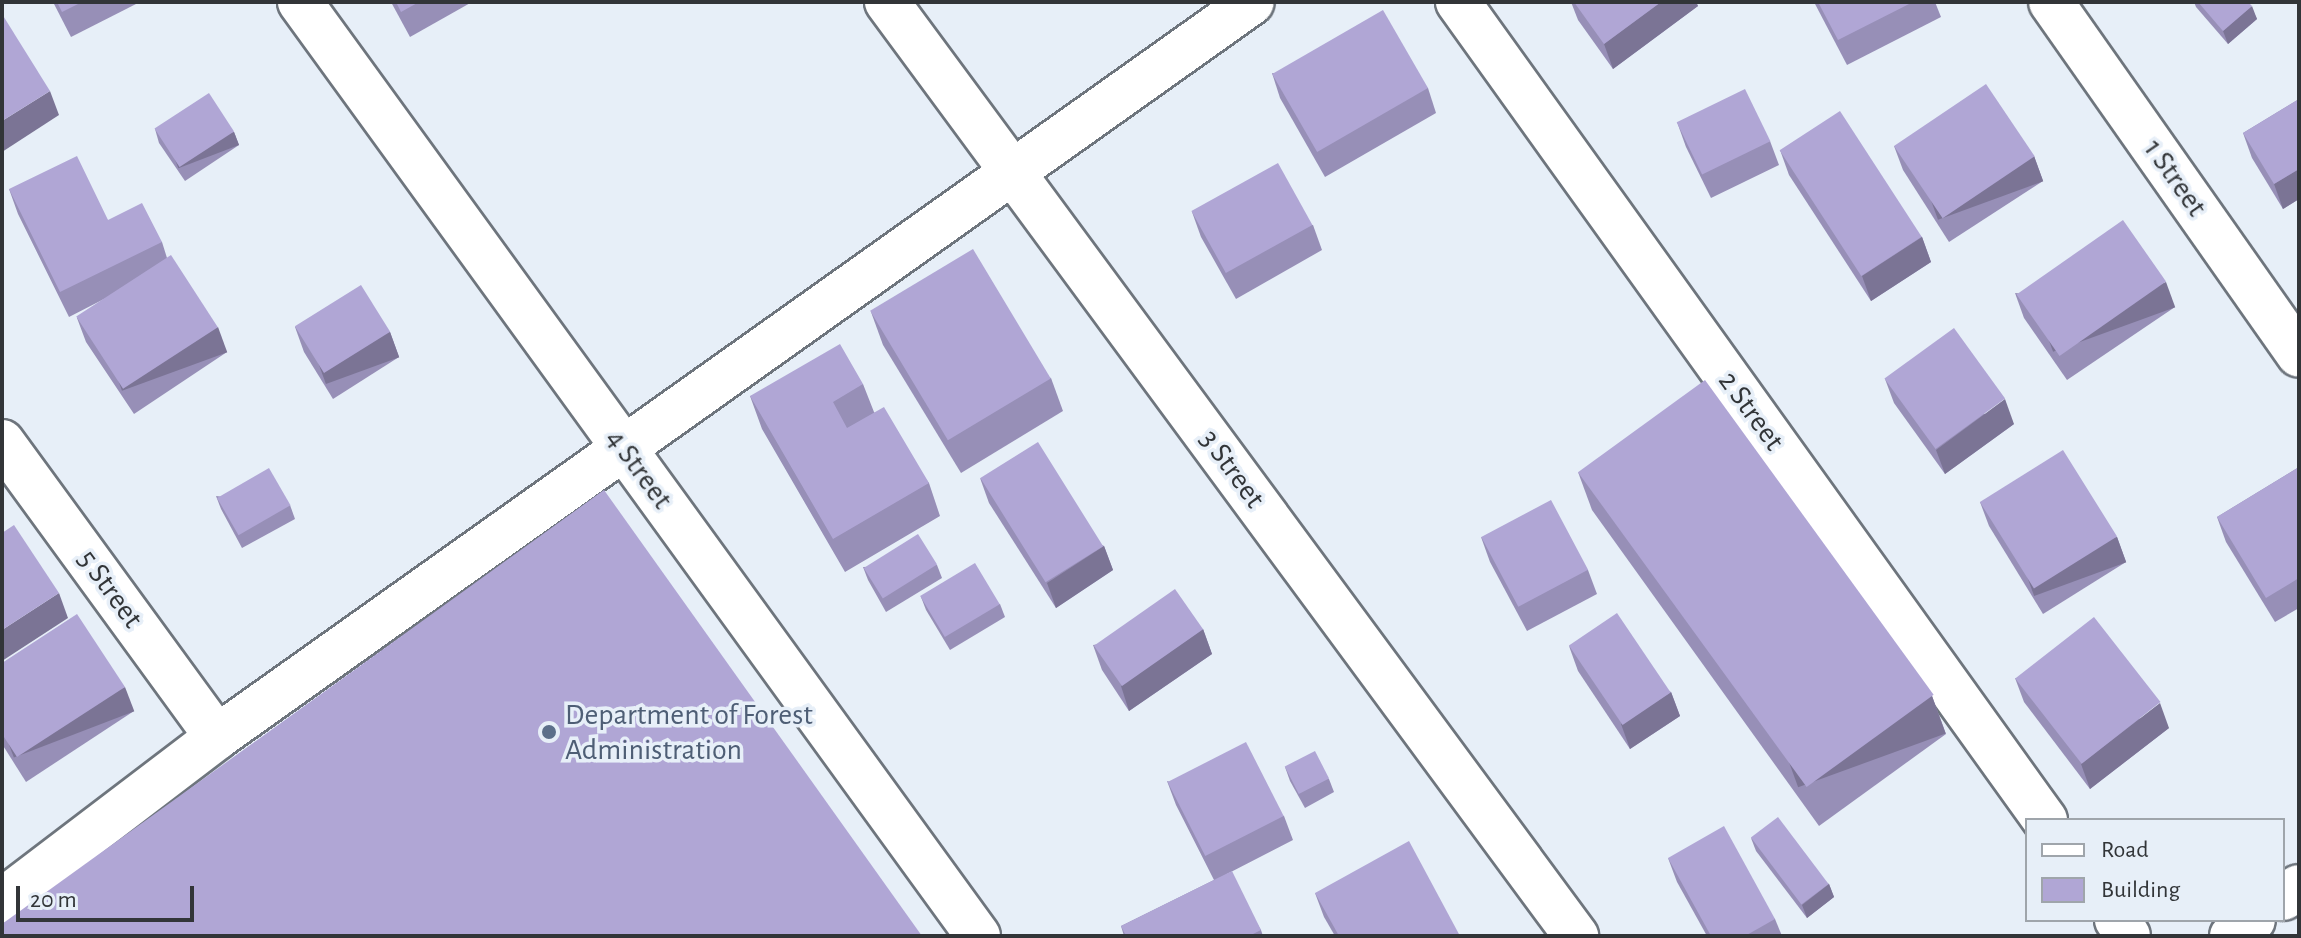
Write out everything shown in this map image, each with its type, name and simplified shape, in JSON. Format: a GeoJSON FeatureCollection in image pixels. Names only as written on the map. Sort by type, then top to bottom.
{"type":"FeatureCollection","features":[{"type":"Feature","properties":{"kind":"street","name":"4 Street"},"geometry":{"type":"LineString","coordinates":[[300,2],[978,936]]}},
{"type":"Feature","properties":{"kind":"street","name":"3 Street"},"geometry":{"type":"LineString","coordinates":[[887,2],[1576,936]]}},
{"type":"Feature","properties":{"kind":"street"},"geometry":{"type":"LineString","coordinates":[[2,901],[217,737],[1252,2]]}},
{"type":"Feature","properties":{"kind":"street","name":"2 Street"},"geometry":{"type":"LineString","coordinates":[[1458,2],[2044,818]]}},
{"type":"Feature","properties":{"kind":"street","name":"1 Street"},"geometry":{"type":"LineString","coordinates":[[2051,2],[2299,355]]}},
{"type":"Feature","properties":{"kind":"street","name":"5 Street"},"geometry":{"type":"LineString","coordinates":[[2,442],[217,737]]}},
{"type":"Feature","properties":{"kind":"street"},"geometry":{"type":"LineString","coordinates":[[2232,936],[2250,922]]}},
{"type":"Feature","properties":{"kind":"building"},"geometry":{"type":"Polygon","coordinates":[[[57,2],[82,2],[62,12],[57,2]]]}},
{"type":"Feature","properties":{"kind":"building"},"geometry":{"type":"Polygon","coordinates":[[[396,2],[419,2],[401,12],[396,2]]]}},
{"type":"Feature","properties":{"kind":"building"},"geometry":{"type":"Polygon","coordinates":[[[1574,2],[1661,2],[1604,44],[1574,2]]]}},
{"type":"Feature","properties":{"kind":"building"},"geometry":{"type":"Polygon","coordinates":[[[1818,2],[1913,2],[1838,40],[1818,2]]]}},
{"type":"Feature","properties":{"kind":"building"},"geometry":{"type":"Polygon","coordinates":[[[2198,2],[2248,2],[2252,6],[2223,31],[2198,2]]]}},
{"type":"Feature","properties":{"kind":"building"},"geometry":{"type":"Polygon","coordinates":[[[1383,10],[1428,88],[1317,152],[1272,74],[1383,10]]]}},
{"type":"Feature","properties":{"kind":"building"},"geometry":{"type":"Polygon","coordinates":[[[2,14],[50,91],[2,121],[2,14]]]}},
{"type":"Feature","properties":{"kind":"building"},"geometry":{"type":"Polygon","coordinates":[[[1986,84],[2035,156],[1943,218],[1894,146],[1986,84]]]}},
{"type":"Feature","properties":{"kind":"building"},"geometry":{"type":"Polygon","coordinates":[[[1745,89],[1770,141],[1702,174],[1677,122],[1745,89]]]}},
{"type":"Feature","properties":{"kind":"building"},"geometry":{"type":"Polygon","coordinates":[[[209,93],[234,132],[180,167],[154,128],[209,93]]]}},
{"type":"Feature","properties":{"kind":"building"},"geometry":{"type":"Polygon","coordinates":[[[2299,99],[2299,169],[2274,184],[2243,133],[2299,99]]]}},
{"type":"Feature","properties":{"kind":"building"},"geometry":{"type":"Polygon","coordinates":[[[1840,111],[1922,237],[1861,276],[1780,150],[1840,111]]]}},
{"type":"Feature","properties":{"kind":"building"},"geometry":{"type":"Polygon","coordinates":[[[77,156],[108,220],[142,203],[162,242],[60,292],[9,189],[77,156]]]}},
{"type":"Feature","properties":{"kind":"building"},"geometry":{"type":"Polygon","coordinates":[[[1278,163],[1312,225],[1226,273],[1191,211],[1278,163]]]}},
{"type":"Feature","properties":{"kind":"building"},"geometry":{"type":"Polygon","coordinates":[[[2123,220],[2166,281],[2060,356],[2017,295],[2123,220]]]}},
{"type":"Feature","properties":{"kind":"building"},"geometry":{"type":"Polygon","coordinates":[[[973,249],[1051,378],[948,440],[870,311],[973,249]]]}},
{"type":"Feature","properties":{"kind":"building"},"geometry":{"type":"Polygon","coordinates":[[[171,255],[218,327],[123,389],[76,317],[171,255]]]}},
{"type":"Feature","properties":{"kind":"building"},"geometry":{"type":"Polygon","coordinates":[[[361,285],[390,332],[324,373],[295,326],[361,285]]]}},
{"type":"Feature","properties":{"kind":"building"},"geometry":{"type":"Polygon","coordinates":[[[1954,328],[2005,398],[1936,449],[1884,379],[1954,328]]]}},
{"type":"Feature","properties":{"kind":"building"},"geometry":{"type":"Polygon","coordinates":[[[840,344],[863,384],[833,402],[847,428],[884,407],[929,483],[833,539],[750,396],[840,344]]]}},
{"type":"Feature","properties":{"kind":"building"},"geometry":{"type":"Polygon","coordinates":[[[1705,380],[1934,695],[1807,787],[1578,472],[1705,380]]]}},
{"type":"Feature","properties":{"kind":"building"},"geometry":{"type":"Polygon","coordinates":[[[1038,442],[1103,546],[1046,582],[980,478],[1038,442]]]}},
{"type":"Feature","properties":{"kind":"building"},"geometry":{"type":"Polygon","coordinates":[[[2063,450],[2117,537],[2034,588],[1980,502],[2063,450]]]}},
{"type":"Feature","properties":{"kind":"building"},"geometry":{"type":"Polygon","coordinates":[[[2299,467],[2299,578],[2266,598],[2217,517],[2299,467]]]}},
{"type":"Feature","properties":{"kind":"building"},"geometry":{"type":"Polygon","coordinates":[[[269,468],[290,505],[239,535],[217,498],[269,468]]]}},
{"type":"Feature","properties":{"kind":"building","name":"Department of Forest Administration"},"geometry":{"type":"Polygon","coordinates":[[[604,490],[922,936],[2,936],[2,924],[604,490]]]}},
{"type":"Feature","properties":{"kind":"building"},"geometry":{"type":"Polygon","coordinates":[[[1551,500],[1588,570],[1518,607],[1481,537],[1551,500]]]}},
{"type":"Feature","properties":{"kind":"building"},"geometry":{"type":"Polygon","coordinates":[[[14,525],[59,593],[2,630],[2,533],[14,525]]]}},
{"type":"Feature","properties":{"kind":"building"},"geometry":{"type":"Polygon","coordinates":[[[918,534],[937,565],[883,598],[864,568],[918,534]]]}},
{"type":"Feature","properties":{"kind":"building"},"geometry":{"type":"Polygon","coordinates":[[[975,563],[1000,604],[945,637],[920,596],[975,563]]]}},
{"type":"Feature","properties":{"kind":"building"},"geometry":{"type":"Polygon","coordinates":[[[1175,589],[1203,629],[1122,686],[1094,646],[1175,589]]]}},
{"type":"Feature","properties":{"kind":"building"},"geometry":{"type":"Polygon","coordinates":[[[1617,613],[1671,693],[1623,725],[1569,645],[1617,613]]]}},
{"type":"Feature","properties":{"kind":"building"},"geometry":{"type":"Polygon","coordinates":[[[77,614],[125,687],[17,757],[2,734],[2,663],[77,614]]]}},
{"type":"Feature","properties":{"kind":"building"},"geometry":{"type":"Polygon","coordinates":[[[2094,617],[2160,702],[2082,764],[2015,679],[2094,617]]]}},
{"type":"Feature","properties":{"kind":"building"},"geometry":{"type":"Polygon","coordinates":[[[1246,742],[1284,816],[1205,856],[1168,782],[1246,742]]]}},
{"type":"Feature","properties":{"kind":"building"},"geometry":{"type":"Polygon","coordinates":[[[1315,751],[1329,779],[1299,794],[1285,766],[1315,751]]]}},
{"type":"Feature","properties":{"kind":"building"},"geometry":{"type":"Polygon","coordinates":[[[1778,817],[1829,884],[1801,905],[1751,837],[1778,817]]]}},
{"type":"Feature","properties":{"kind":"building"},"geometry":{"type":"Polygon","coordinates":[[[1724,826],[1775,919],[1745,936],[1711,936],[1668,858],[1724,826]]]}},
{"type":"Feature","properties":{"kind":"building"},"geometry":{"type":"Polygon","coordinates":[[[1409,841],[1460,936],[1339,936],[1315,893],[1409,841]]]}},
{"type":"Feature","properties":{"kind":"building"},"geometry":{"type":"Polygon","coordinates":[[[1232,871],[1261,930],[1249,936],[1126,936],[1121,926],[1232,871]]]}},
{"type":"Feature","properties":{"kind":"place","name":"Department of Forest Administration"},"geometry":{"type":"Point","coordinates":[549,732]}}]}
